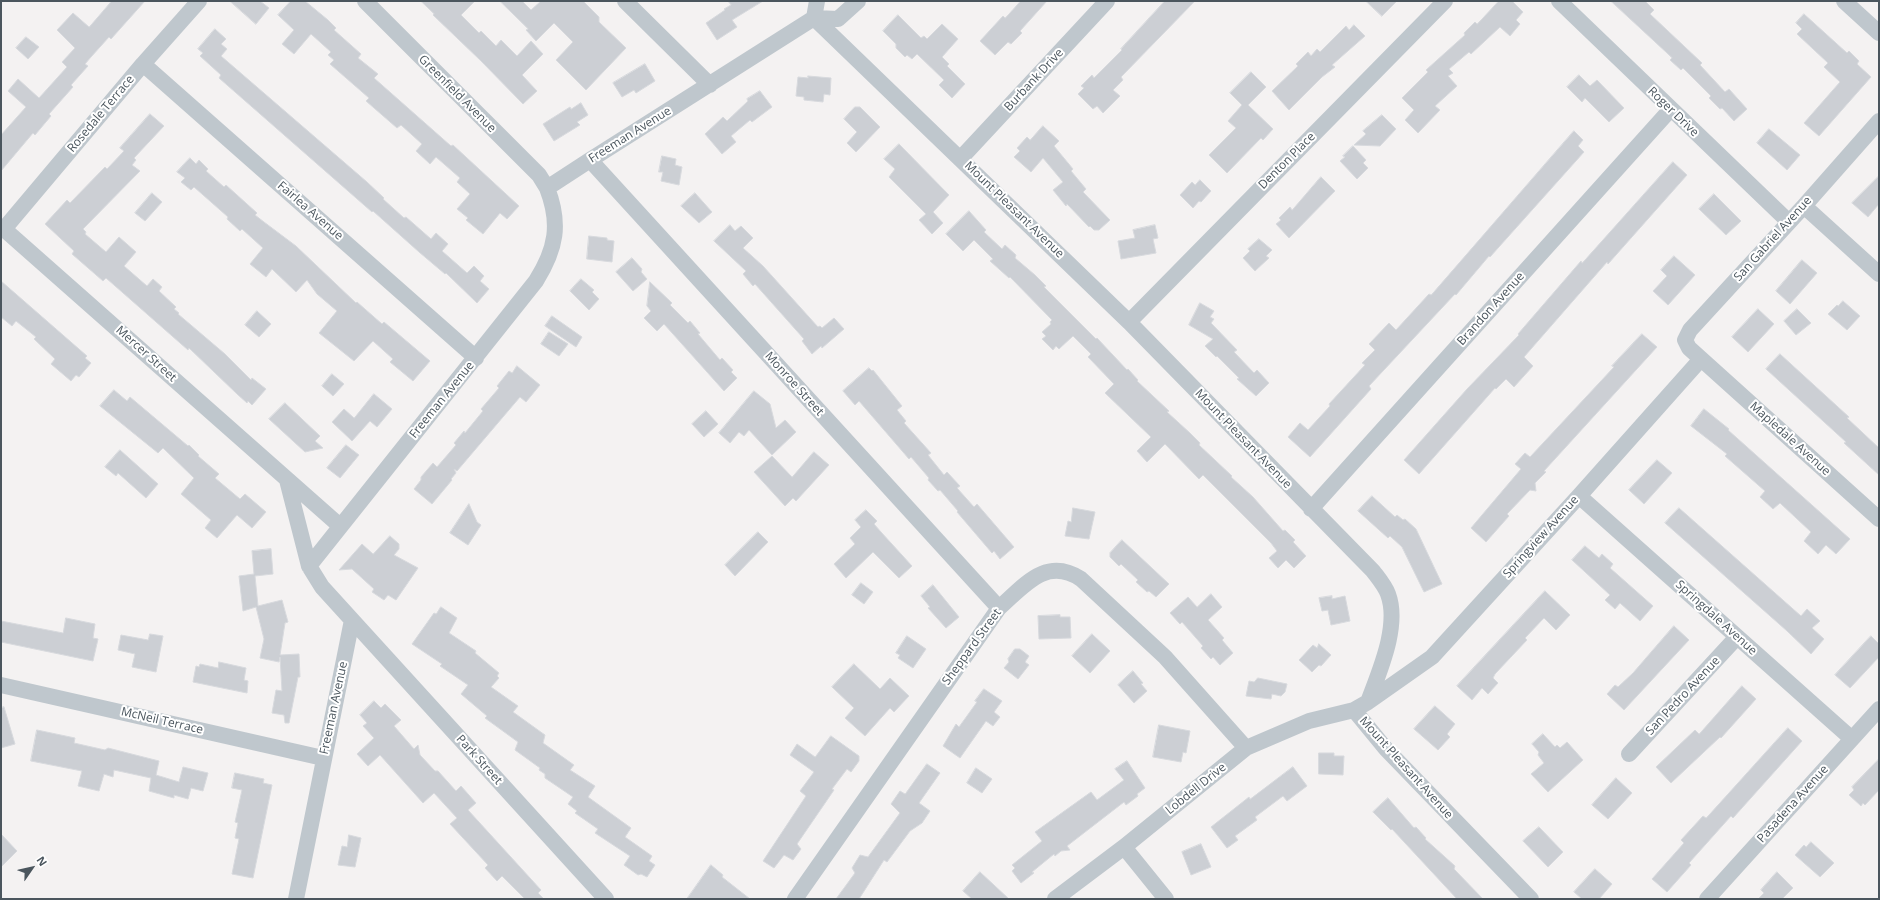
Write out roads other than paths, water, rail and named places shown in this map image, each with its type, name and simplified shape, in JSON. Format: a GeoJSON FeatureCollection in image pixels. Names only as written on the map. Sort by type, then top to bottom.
{"type":"FeatureCollection","features":[{"type":"Feature","properties":{"kind":"street","name":"Rosedale Terrace"},"geometry":{"type":"LineString","coordinates":[[4,229],[143,64],[200,1]]}},
{"type":"Feature","properties":{"kind":"street","name":"Greenfield Avenue"},"geometry":{"type":"LineString","coordinates":[[365,1],[539,176],[547,188]]}},
{"type":"Feature","properties":{"kind":"street"},"geometry":{"type":"LineString","coordinates":[[625,1],[710,85]]}},
{"type":"Feature","properties":{"kind":"street"},"geometry":{"type":"LineString","coordinates":[[817,1],[814,18],[838,19],[858,1]]}},
{"type":"Feature","properties":{"kind":"street","name":"Burbank Drive"},"geometry":{"type":"LineString","coordinates":[[961,158],[1107,1]]}},
{"type":"Feature","properties":{"kind":"street","name":"Denton Place"},"geometry":{"type":"LineString","coordinates":[[1129,322],[1445,1]]}},
{"type":"Feature","properties":{"kind":"street","name":"Roger Drive"},"geometry":{"type":"LineString","coordinates":[[1559,1],[1670,110],[1789,222]]}},
{"type":"Feature","properties":{"kind":"street"},"geometry":{"type":"LineString","coordinates":[[1844,1],[1879,33]]}},
{"type":"Feature","properties":{"kind":"street","name":"Freeman Avenue"},"geometry":{"type":"LineString","coordinates":[[309,566],[476,358],[536,281],[547,264],[553,248],[556,232],[553,202],[547,188],[814,18]]}},
{"type":"Feature","properties":{"kind":"street","name":"Mount Pleasant Avenue"},"geometry":{"type":"LineString","coordinates":[[814,18],[961,158],[1129,322],[1310,509],[1373,571],[1382,582],[1389,596],[1392,609],[1391,627],[1368,702],[1354,710],[1386,749],[1531,899]]}},
{"type":"Feature","properties":{"kind":"street","name":"Fairlea Avenue"},"geometry":{"type":"LineString","coordinates":[[143,64],[476,358]]}},
{"type":"Feature","properties":{"kind":"street","name":"Brandon Avenue"},"geometry":{"type":"LineString","coordinates":[[1310,509],[1670,110]]}},
{"type":"Feature","properties":{"kind":"street","name":"San Gabriel Avenue"},"geometry":{"type":"LineString","coordinates":[[1701,358],[1686,342],[1686,336],[1690,330],[1804,206],[1879,121]]}},
{"type":"Feature","properties":{"kind":"street","name":"Monroe Street"},"geometry":{"type":"LineString","coordinates":[[590,160],[998,608]]}},
{"type":"Feature","properties":{"kind":"street"},"geometry":{"type":"LineString","coordinates":[[1804,206],[1879,274]]}},
{"type":"Feature","properties":{"kind":"street","name":"Mercer Street"},"geometry":{"type":"LineString","coordinates":[[4,229],[340,526]]}},
{"type":"Feature","properties":{"kind":"street","name":"Springview Avenue"},"geometry":{"type":"LineString","coordinates":[[1368,702],[1432,657],[1579,496],[1701,358]]}},
{"type":"Feature","properties":{"kind":"street","name":"Mapledale Avenue"},"geometry":{"type":"LineString","coordinates":[[1701,358],[1879,518]]}},
{"type":"Feature","properties":{"kind":"street"},"geometry":{"type":"LineString","coordinates":[[287,480],[309,566],[322,588],[352,620]]}},
{"type":"Feature","properties":{"kind":"street","name":"Springdale Avenue"},"geometry":{"type":"LineString","coordinates":[[1579,496],[1852,739]]}},
{"type":"Feature","properties":{"kind":"street","name":"Sheppard Street"},"geometry":{"type":"LineString","coordinates":[[795,899],[998,608],[1034,578],[1046,572],[1058,570],[1070,572],[1081,579],[1165,657],[1246,748]]}},
{"type":"Feature","properties":{"kind":"street","name":"Freeman Avenue"},"geometry":{"type":"LineString","coordinates":[[296,899],[352,620]]}},
{"type":"Feature","properties":{"kind":"street","name":"Park Street"},"geometry":{"type":"LineString","coordinates":[[352,620],[606,899]]}},
{"type":"Feature","properties":{"kind":"street","name":"San Pedro Avenue"},"geometry":{"type":"LineString","coordinates":[[1629,754],[1737,637]]}},
{"type":"Feature","properties":{"kind":"street","name":"McNeil Terrace"},"geometry":{"type":"LineString","coordinates":[[1,685],[324,758]]}},
{"type":"Feature","properties":{"kind":"street","name":"Pasadena Avenue"},"geometry":{"type":"LineString","coordinates":[[1707,899],[1879,708]]}},
{"type":"Feature","properties":{"kind":"street","name":"Lobdell Drive"},"geometry":{"type":"LineString","coordinates":[[1055,899],[1124,848],[1246,748],[1309,721],[1354,710]]}},
{"type":"Feature","properties":{"kind":"street"},"geometry":{"type":"LineString","coordinates":[[1124,848],[1166,899]]}}]}
